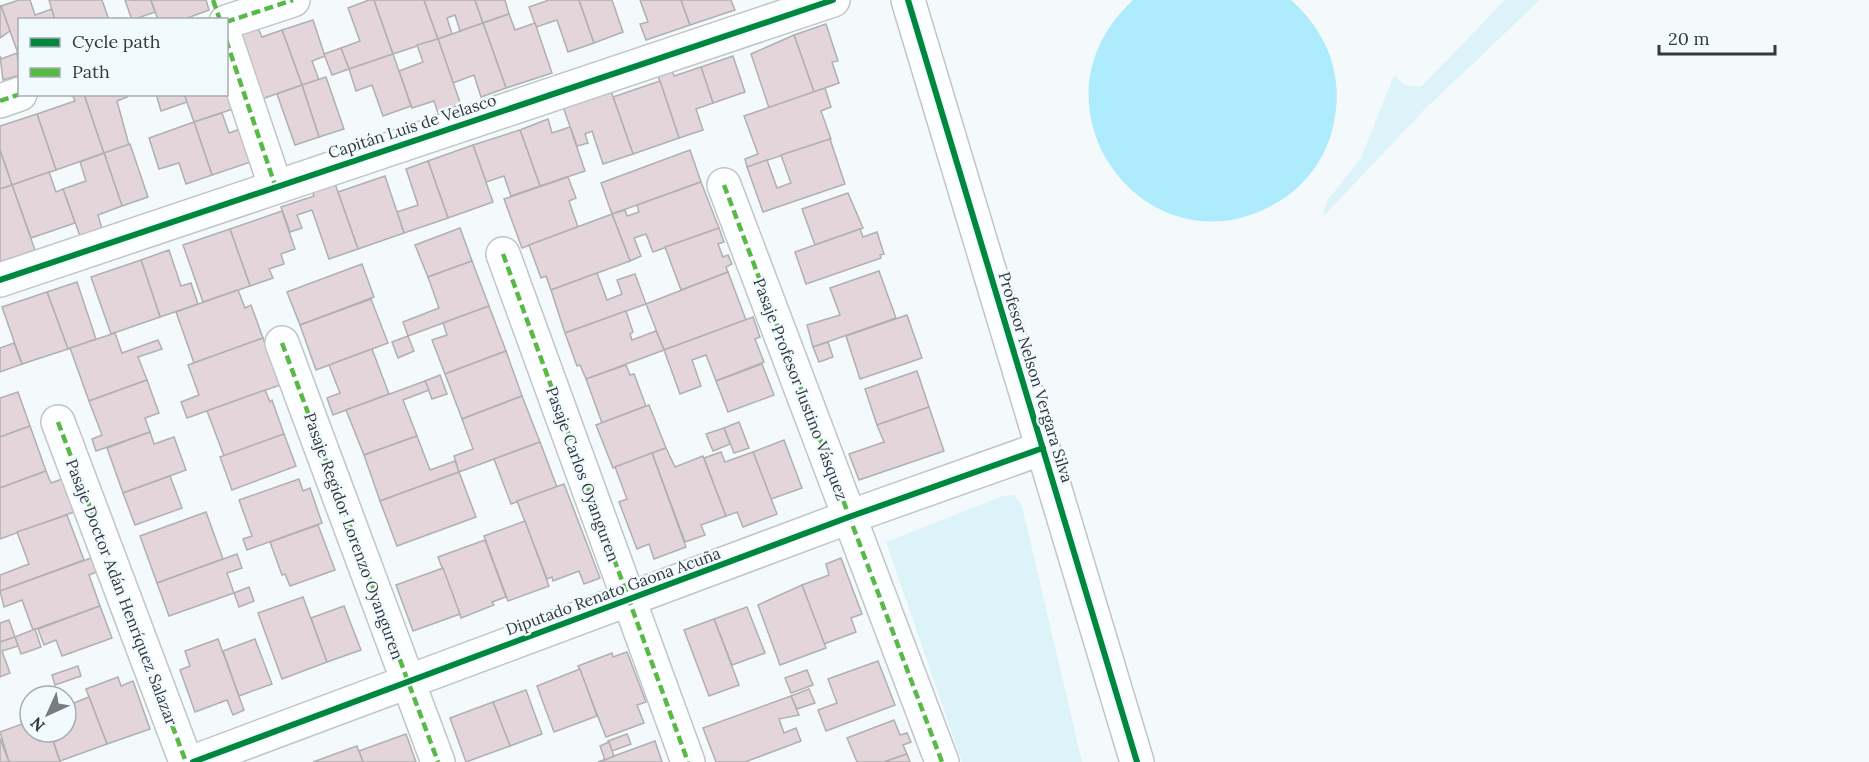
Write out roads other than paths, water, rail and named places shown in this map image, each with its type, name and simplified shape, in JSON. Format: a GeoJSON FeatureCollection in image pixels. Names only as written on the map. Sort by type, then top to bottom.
{"type":"FeatureCollection","features":[{"type":"Feature","properties":{"kind":"street"},"geometry":{"type":"LineString","coordinates":[[213,0],[219,18]]}},
{"type":"Feature","properties":{"kind":"street"},"geometry":{"type":"LineString","coordinates":[[228,21],[293,0]]}},
{"type":"Feature","properties":{"kind":"street","name":"Capitán Luis de Velasco"},"geometry":{"type":"LineString","coordinates":[[0,280],[275,185],[833,0]]}},
{"type":"Feature","properties":{"kind":"street","name":"Profesor Nelson Vergara Silva"},"geometry":{"type":"LineString","coordinates":[[908,0],[1137,762]]}},
{"type":"Feature","properties":{"kind":"street"},"geometry":{"type":"LineString","coordinates":[[228,46],[275,185]]}},
{"type":"Feature","properties":{"kind":"street"},"geometry":{"type":"LineString","coordinates":[[0,100],[18,95]]}},
{"type":"Feature","properties":{"kind":"street","name":"Pasaje Profesor Justino Vásquez"},"geometry":{"type":"LineString","coordinates":[[724,185],[942,762]]}},
{"type":"Feature","properties":{"kind":"street","name":"Pasaje Carlos Oyanguren"},"geometry":{"type":"LineString","coordinates":[[503,254],[688,762]]}},
{"type":"Feature","properties":{"kind":"street","name":"Pasaje Regidor Lorenzo Oyanguren"},"geometry":{"type":"LineString","coordinates":[[282,343],[438,762]]}},
{"type":"Feature","properties":{"kind":"street","name":"Pasaje Doctor Adán Henríquez Salazar"},"geometry":{"type":"LineString","coordinates":[[58,422],[186,762]]}},
{"type":"Feature","properties":{"kind":"street","name":"Diputado Renato Gaona Acuña"},"geometry":{"type":"LineString","coordinates":[[193,762],[849,517],[1043,448]]}},
{"type":"Feature","properties":{"kind":"water"},"geometry":{"type":"Polygon","coordinates":[[[1133,0],[1291,0],[1304,13],[1323,40],[1330,55],[1337,88],[1334,122],[1327,146],[1315,168],[1298,187],[1278,202],[1230,220],[1184,218],[1145,200],[1114,170],[1094,131],[1089,87],[1101,42],[1133,0]]]}}]}
